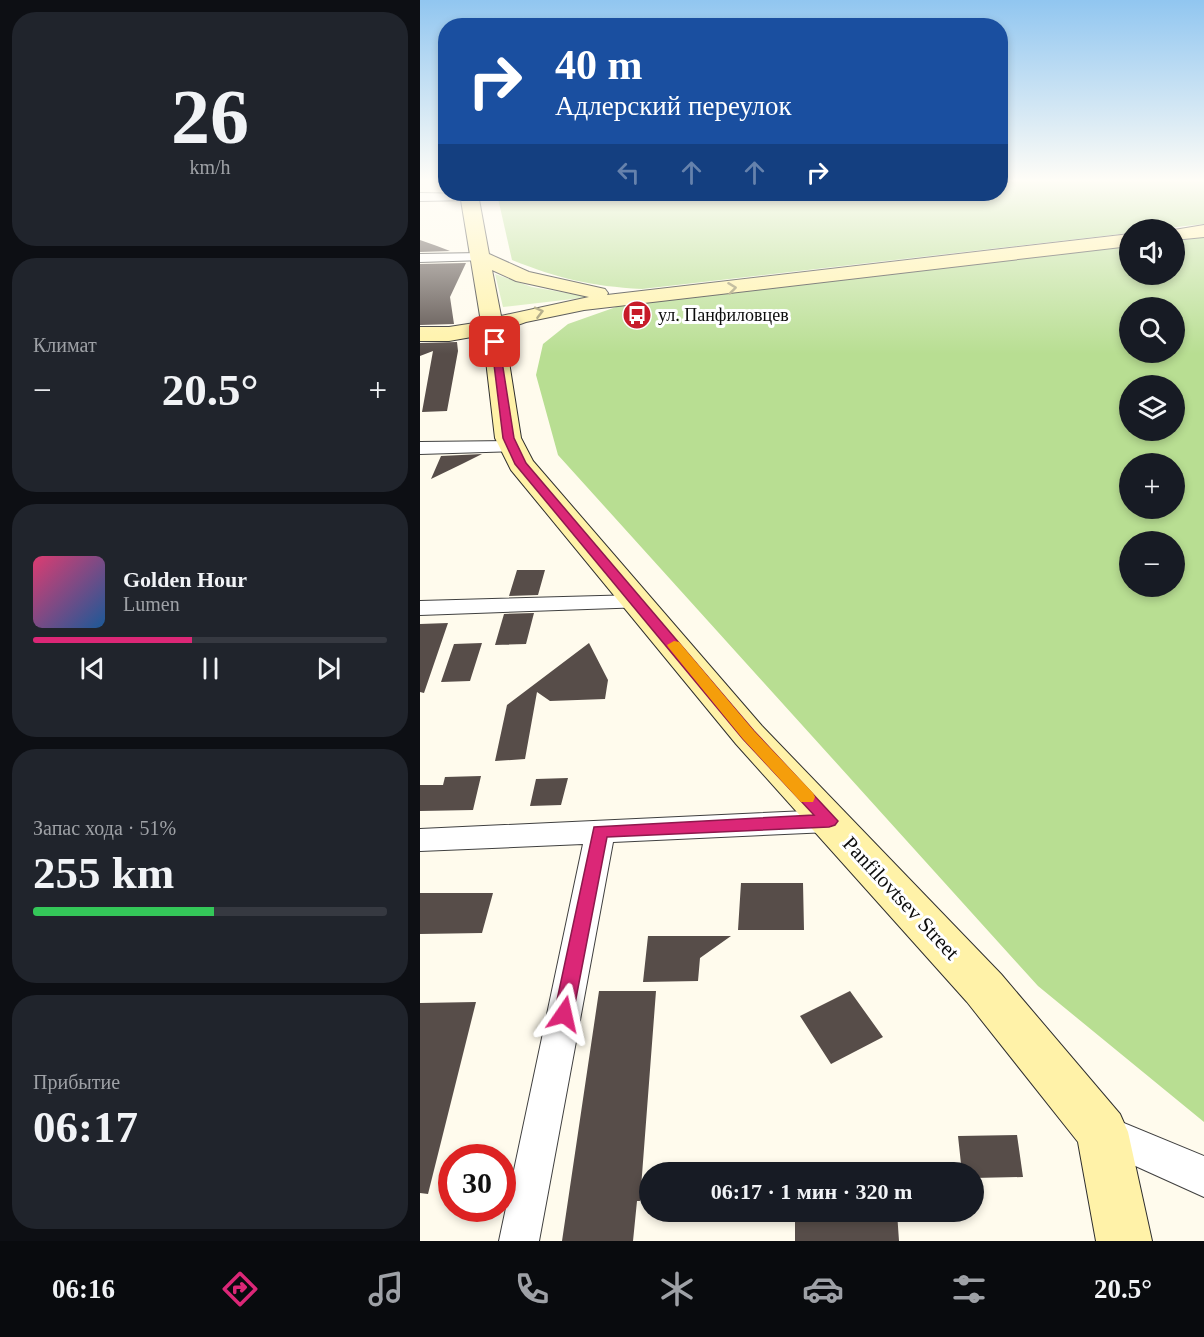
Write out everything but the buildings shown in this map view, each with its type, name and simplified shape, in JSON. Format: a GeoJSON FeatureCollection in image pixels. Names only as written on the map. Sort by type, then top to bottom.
{"type":"FeatureCollection","features":[{"type":"Feature","properties":{"kind":"street","name":"Panfilovtsev Street"},"geometry":{"type":"LineString","coordinates":[[477,238],[508,438],[521,464],[749,735],[984,988],[1102,1132],[1198,1173],[1204,1178]]}},
{"type":"Feature","properties":{"kind":"street"},"geometry":{"type":"LineString","coordinates":[[420,334],[449,334],[492,327],[554,308],[1119,241]]}},
{"type":"Feature","properties":{"kind":"street"},"geometry":{"type":"LineString","coordinates":[[420,258],[480,257],[523,277],[549,284],[601,293],[663,296]]}},
{"type":"Feature","properties":{"kind":"street"},"geometry":{"type":"LineString","coordinates":[[420,448],[513,447]]}},
{"type":"Feature","properties":{"kind":"street"},"geometry":{"type":"LineString","coordinates":[[420,608],[637,602]]}},
{"type":"Feature","properties":{"kind":"street"},"geometry":{"type":"LineString","coordinates":[[420,840],[829,821]]}},
{"type":"Feature","properties":{"kind":"street"},"geometry":{"type":"LineString","coordinates":[[519,1241],[600,831]]}},
{"type":"Feature","properties":{"kind":"street"},"geometry":{"type":"LineString","coordinates":[[1102,1132],[1124,1241]]}},
{"type":"Feature","properties":{"kind":"green space"},"geometry":{"type":"Polygon","coordinates":[[[507,238],[1086,238],[642,289],[606,286],[545,272],[512,260],[507,238]]]}},
{"type":"Feature","properties":{"kind":"green space"},"geometry":{"type":"Polygon","coordinates":[[[1204,238],[1204,1122],[1038,986],[558,455],[536,375],[543,344],[568,324],[633,301],[1119,247],[1119,285],[1185,285],[1185,240],[1204,238]]]}},
{"type":"Feature","properties":{"kind":"green space"},"geometry":{"type":"Polygon","coordinates":[[[495,274],[532,287],[590,297],[503,307],[495,274]]]}},
{"type":"Feature","properties":{"kind":"slow traffic"},"geometry":{"type":"LineString","coordinates":[[674,645],[749,735],[807,797]]}},
{"type":"Feature","properties":{"kind":"place","name":"ул. Панфиловцев"},"geometry":{"type":"Point","coordinates":[637,315]}},
{"type":"Feature","properties":{"kind":"route"},"geometry":{"type":"LineString","coordinates":[[495,342],[508,438],[521,464],[749,735],[829,821],[600,831],[564,1014]]}}]}
